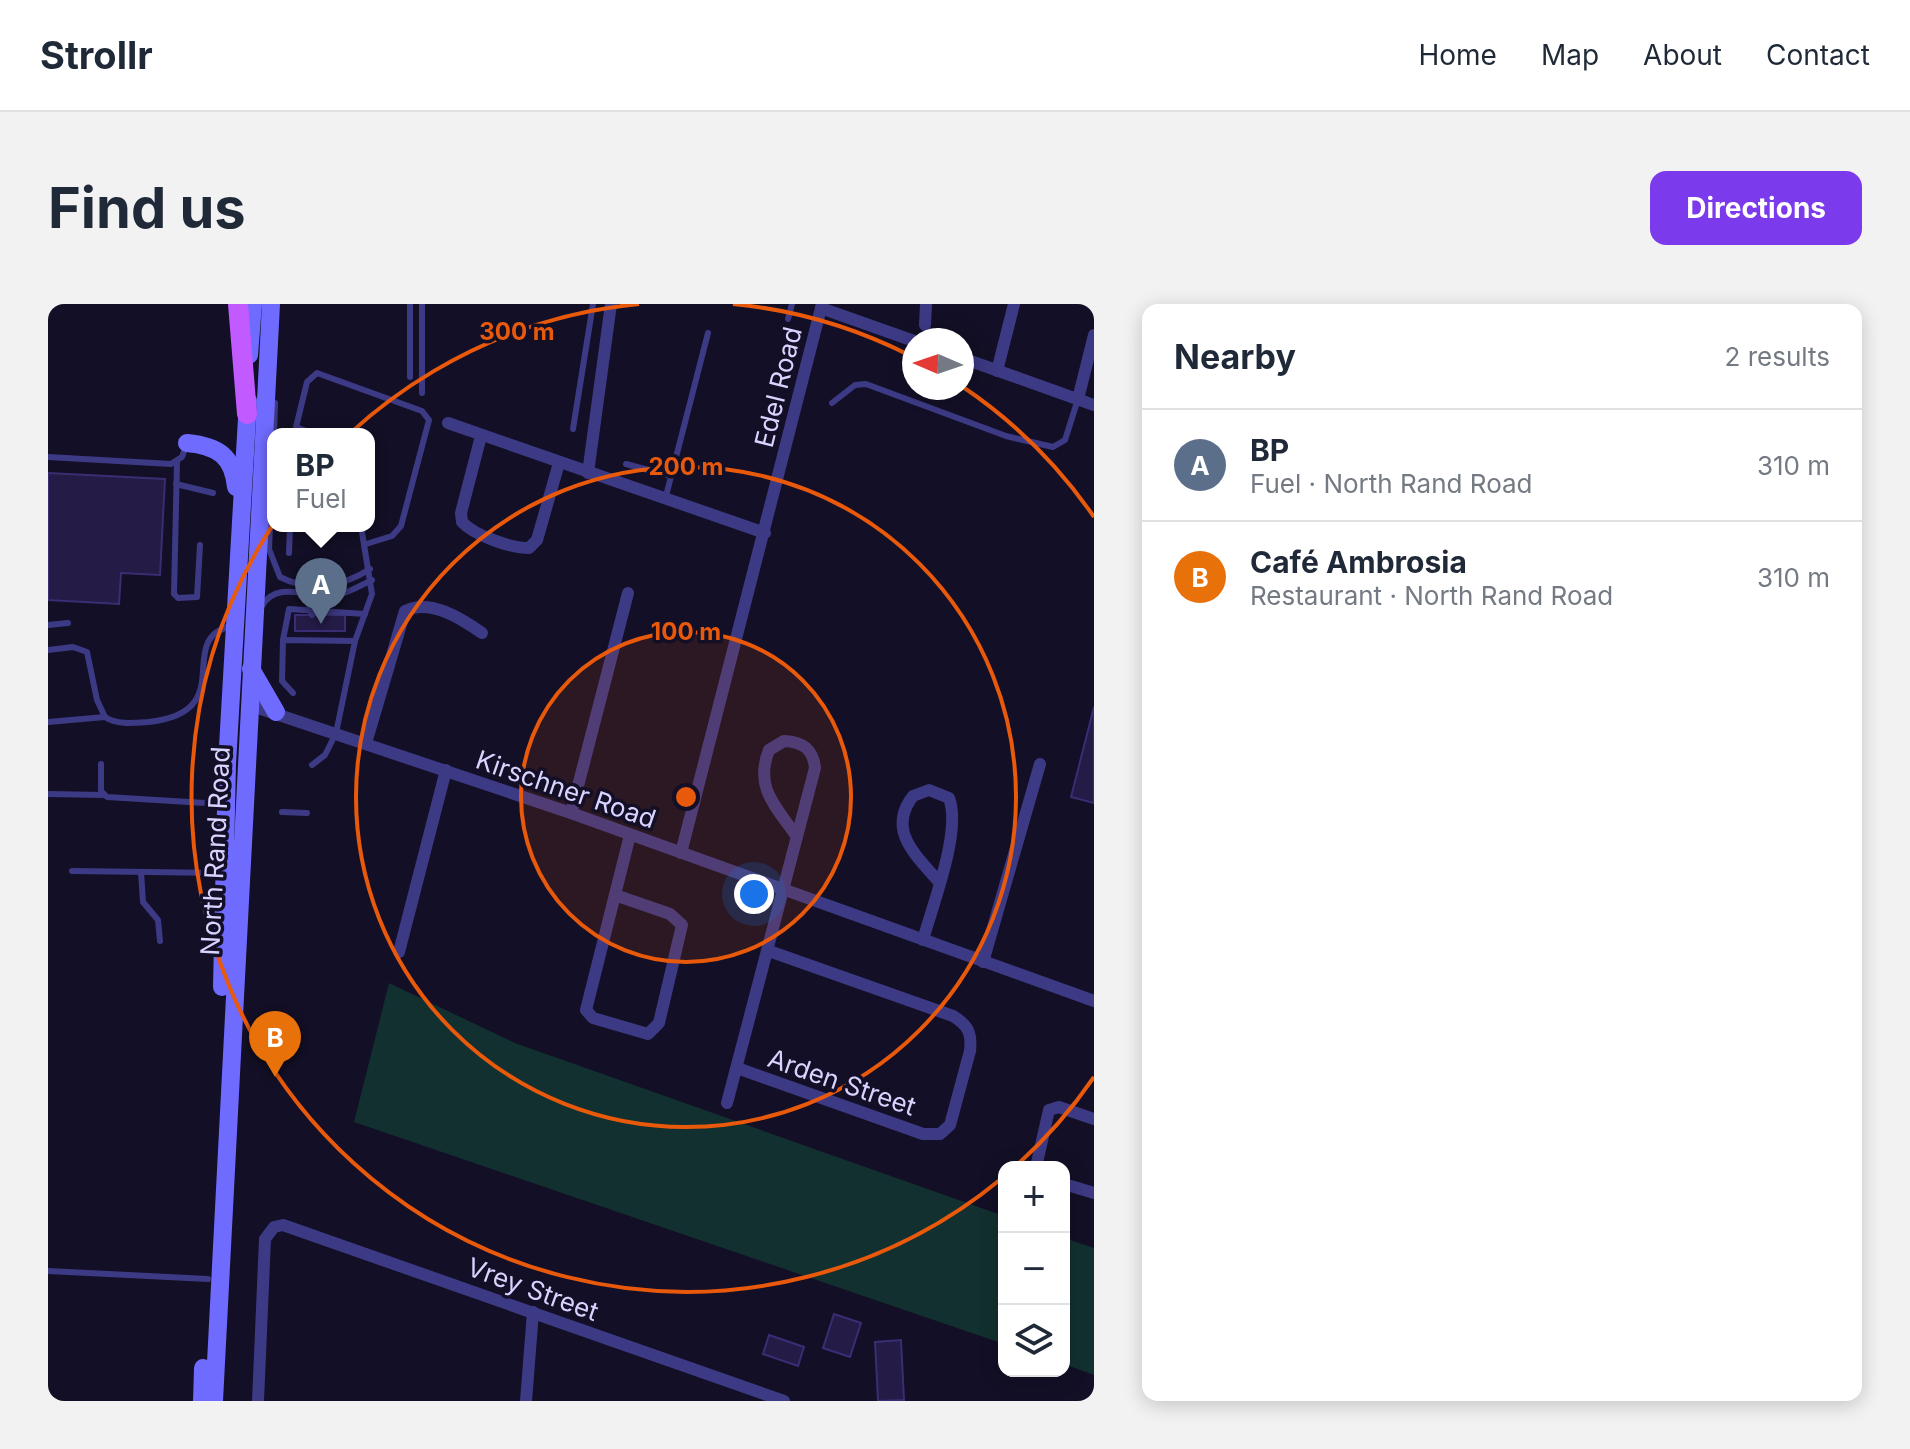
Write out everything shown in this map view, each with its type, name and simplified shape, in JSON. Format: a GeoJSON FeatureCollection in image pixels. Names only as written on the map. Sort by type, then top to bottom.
{"type":"FeatureCollection","features":[{"type":"Feature","properties":{"kind":"main road"},"geometry":{"type":"LineString","coordinates":[[238,304],[247,414]]}},
{"type":"Feature","properties":{"kind":"main road","name":"North Rand Road"},"geometry":{"type":"LineString","coordinates":[[214,1401],[249,705],[250,667],[238,554],[253,304]]}},
{"type":"Feature","properties":{"kind":"main road","name":"North Rand Road"},"geometry":{"type":"LineString","coordinates":[[202,1401],[222,1001],[226,805],[271,304]]}},
{"type":"Feature","properties":{"kind":"main road"},"geometry":{"type":"LineString","coordinates":[[187,443],[224,453],[234,470],[238,554]]}},
{"type":"Feature","properties":{"kind":"main road"},"geometry":{"type":"LineString","coordinates":[[247,729],[274,712],[250,667]]}},
{"type":"Feature","properties":{"kind":"main road"},"geometry":{"type":"LineString","coordinates":[[224,869],[236,723],[240,711],[249,705]]}},
{"type":"Feature","properties":{"kind":"street"},"geometry":{"type":"LineString","coordinates":[[588,473],[611,304]]}},
{"type":"Feature","properties":{"kind":"street"},"geometry":{"type":"LineString","coordinates":[[925,325],[926,304]]}},
{"type":"Feature","properties":{"kind":"street"},"geometry":{"type":"LineString","coordinates":[[997,371],[1014,304]]}},
{"type":"Feature","properties":{"kind":"street"},"geometry":{"type":"LineString","coordinates":[[822,306],[902,336]]}},
{"type":"Feature","properties":{"kind":"street","name":"Edel Road"},"geometry":{"type":"LineString","coordinates":[[681,853],[822,306]]}},
{"type":"Feature","properties":{"kind":"street"},"geometry":{"type":"LineString","coordinates":[[1078,399],[1094,335]]}},
{"type":"Feature","properties":{"kind":"street"},"geometry":{"type":"LineString","coordinates":[[974,362],[1094,405]]}},
{"type":"Feature","properties":{"kind":"street"},"geometry":{"type":"LineString","coordinates":[[448,423],[765,533]]}},
{"type":"Feature","properties":{"kind":"street"},"geometry":{"type":"LineString","coordinates":[[481,436],[461,518],[473,530],[517,547],[529,548],[537,540],[559,463]]}},
{"type":"Feature","properties":{"kind":"street"},"geometry":{"type":"LineString","coordinates":[[571,813],[628,593]]}},
{"type":"Feature","properties":{"kind":"street"},"geometry":{"type":"LineString","coordinates":[[366,743],[400,617],[405,611],[417,607],[434,609],[463,620],[482,633]]}},
{"type":"Feature","properties":{"kind":"street","name":"Kirschner Road"},"geometry":{"type":"LineString","coordinates":[[249,705],[571,813],[1094,1001]]}},
{"type":"Feature","properties":{"kind":"street","name":"Arden Street"},"geometry":{"type":"LineString","coordinates":[[727,1103],[769,951],[815,768],[814,758],[803,745],[784,741],[769,750],[762,775],[764,786],[797,837]]}},
{"type":"Feature","properties":{"kind":"street"},"geometry":{"type":"LineString","coordinates":[[983,962],[1040,764]]}},
{"type":"Feature","properties":{"kind":"street"},"geometry":{"type":"LineString","coordinates":[[399,952],[446,770]]}},
{"type":"Feature","properties":{"kind":"street"},"geometry":{"type":"LineString","coordinates":[[923,940],[939,882],[954,816],[949,798],[929,790],[913,796],[901,826],[907,844],[939,882]]}},
{"type":"Feature","properties":{"kind":"street"},"geometry":{"type":"LineString","coordinates":[[615,895],[670,914],[682,925],[659,1023],[648,1034],[593,1018],[586,1010],[630,835]]}},
{"type":"Feature","properties":{"kind":"street","name":"Arden Street"},"geometry":{"type":"LineString","coordinates":[[737,1068],[923,1134],[940,1134],[950,1125],[970,1051],[967,1025],[953,1016],[769,951]]}},
{"type":"Feature","properties":{"kind":"street"},"geometry":{"type":"LineString","coordinates":[[1037,1161],[1049,1110],[1059,1107],[1094,1119]]}},
{"type":"Feature","properties":{"kind":"street"},"geometry":{"type":"LineString","coordinates":[[1070,1186],[1094,1193]]}},
{"type":"Feature","properties":{"kind":"street","name":"Vrey Street"},"geometry":{"type":"LineString","coordinates":[[258,1401],[264,1251],[268,1231],[274,1227],[291,1226],[784,1401]]}},
{"type":"Feature","properties":{"kind":"street"},"geometry":{"type":"LineString","coordinates":[[526,1401],[533,1312]]}},
{"type":"Feature","properties":{"kind":"lane"},"geometry":{"type":"LineString","coordinates":[[410,304],[410,377]]}},
{"type":"Feature","properties":{"kind":"lane"},"geometry":{"type":"LineString","coordinates":[[422,304],[422,393]]}},
{"type":"Feature","properties":{"kind":"lane"},"geometry":{"type":"LineString","coordinates":[[573,429],[593,304]]}},
{"type":"Feature","properties":{"kind":"lane"},"geometry":{"type":"LineString","coordinates":[[788,319],[792,304]]}},
{"type":"Feature","properties":{"kind":"lane"},"geometry":{"type":"LineString","coordinates":[[270,332],[275,380],[274,428]]}},
{"type":"Feature","properties":{"kind":"lane"},"geometry":{"type":"LineString","coordinates":[[665,500],[708,333]]}},
{"type":"Feature","properties":{"kind":"lane"},"geometry":{"type":"LineString","coordinates":[[296,428],[307,382],[319,372],[422,411],[428,417],[430,424],[401,526],[392,536],[366,544]]}},
{"type":"Feature","properties":{"kind":"lane"},"geometry":{"type":"LineString","coordinates":[[832,403],[855,385],[866,384],[1006,436],[1053,447],[1065,440],[1078,399]]}},
{"type":"Feature","properties":{"kind":"lane"},"geometry":{"type":"LineString","coordinates":[[187,443],[177,462],[174,594],[178,598],[197,597],[200,545]]}},
{"type":"Feature","properties":{"kind":"lane"},"geometry":{"type":"LineString","coordinates":[[48,457],[177,462]]}},
{"type":"Feature","properties":{"kind":"lane"},"geometry":{"type":"LineString","coordinates":[[626,464],[671,476]]}},
{"type":"Feature","properties":{"kind":"lane"},"geometry":{"type":"LineString","coordinates":[[176,484],[213,493]]}},
{"type":"Feature","properties":{"kind":"lane"},"geometry":{"type":"LineString","coordinates":[[271,532],[270,559],[280,577],[303,583],[342,584],[370,569]]}},
{"type":"Feature","properties":{"kind":"lane"},"geometry":{"type":"LineString","coordinates":[[289,553],[290,532]]}},
{"type":"Feature","properties":{"kind":"lane"},"geometry":{"type":"LineString","coordinates":[[312,765],[325,755],[336,733],[355,641],[372,594],[363,532]]}},
{"type":"Feature","properties":{"kind":"lane"},"geometry":{"type":"LineString","coordinates":[[48,722],[105,717],[112,721],[141,722],[188,712],[198,695],[208,642],[218,630],[244,627],[271,595],[287,591],[339,595],[372,580]]}},
{"type":"Feature","properties":{"kind":"lane"},"geometry":{"type":"LineString","coordinates":[[303,583],[312,612]]}},
{"type":"Feature","properties":{"kind":"lane"},"geometry":{"type":"LineString","coordinates":[[293,693],[282,681],[283,640],[289,609],[365,614]]}},
{"type":"Feature","properties":{"kind":"lane"},"geometry":{"type":"LineString","coordinates":[[48,625],[68,623]]}},
{"type":"Feature","properties":{"kind":"lane"},"geometry":{"type":"LineString","coordinates":[[314,631],[316,640]]}},
{"type":"Feature","properties":{"kind":"lane"},"geometry":{"type":"LineString","coordinates":[[283,640],[355,641]]}},
{"type":"Feature","properties":{"kind":"lane"},"geometry":{"type":"LineString","coordinates":[[48,650],[73,647],[87,652],[92,663],[97,700],[105,717]]}},
{"type":"Feature","properties":{"kind":"lane"},"geometry":{"type":"LineString","coordinates":[[101,764],[104,795]]}},
{"type":"Feature","properties":{"kind":"lane"},"geometry":{"type":"LineString","coordinates":[[48,794],[104,795],[226,805]]}},
{"type":"Feature","properties":{"kind":"lane"},"geometry":{"type":"LineString","coordinates":[[282,812],[307,813]]}},
{"type":"Feature","properties":{"kind":"lane"},"geometry":{"type":"LineString","coordinates":[[72,871],[224,869]]}},
{"type":"Feature","properties":{"kind":"lane"},"geometry":{"type":"LineString","coordinates":[[141,872],[143,902],[158,920],[160,941]]}},
{"type":"Feature","properties":{"kind":"lane"},"geometry":{"type":"LineString","coordinates":[[48,1271],[208,1279]]}},
{"type":"Feature","properties":{"kind":"green space"},"geometry":{"type":"Polygon","coordinates":[[[389,983],[515,1043],[998,1214],[998,1342],[354,1122],[389,983]]]}},
{"type":"Feature","properties":{"kind":"green space"},"geometry":{"type":"Polygon","coordinates":[[[1070,1240],[1094,1248],[1094,1375],[1070,1366],[1070,1240]]]}},
{"type":"Feature","properties":{"kind":"building"},"geometry":{"type":"Polygon","coordinates":[[[48,473],[165,479],[160,575],[121,573],[119,604],[48,600],[48,473]]]}},
{"type":"Feature","properties":{"kind":"building"},"geometry":{"type":"Polygon","coordinates":[[[295,615],[345,615],[345,631],[295,631],[295,615]]]}},
{"type":"Feature","properties":{"kind":"building"},"geometry":{"type":"Polygon","coordinates":[[[1094,707],[1094,803],[1071,797],[1094,707]]]}},
{"type":"Feature","properties":{"kind":"building"},"geometry":{"type":"Polygon","coordinates":[[[834,1314],[861,1323],[850,1357],[823,1348],[834,1314]]]}},
{"type":"Feature","properties":{"kind":"building"},"geometry":{"type":"Polygon","coordinates":[[[769,1335],[804,1347],[798,1366],[763,1354],[769,1335]]]}},
{"type":"Feature","properties":{"kind":"building"},"geometry":{"type":"Polygon","coordinates":[[[901,1340],[904,1400],[878,1401],[875,1342],[901,1340]]]}},
{"type":"Feature","properties":{"kind":"place","name":"BP"},"geometry":{"type":"Point","coordinates":[321,624]}},
{"type":"Feature","properties":{"kind":"place","name":"Café Ambrosia"},"geometry":{"type":"Point","coordinates":[275,1077]}}]}
